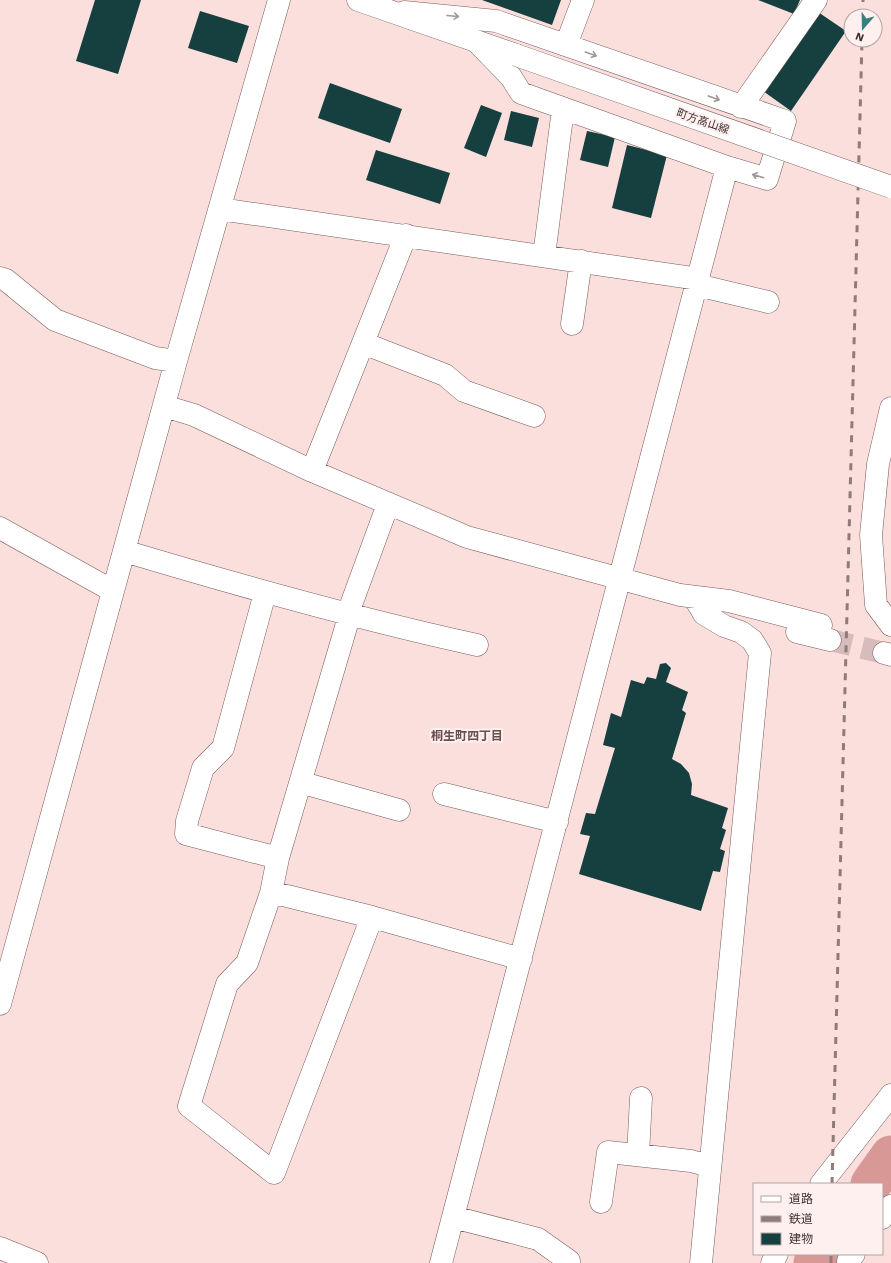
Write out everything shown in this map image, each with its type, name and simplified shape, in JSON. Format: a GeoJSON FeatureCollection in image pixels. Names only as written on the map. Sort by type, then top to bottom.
{"type":"FeatureCollection","features":[{"type":"Feature","properties":{"kind":"street"},"geometry":{"type":"LineString","coordinates":[[0,1004],[176,361],[279,0]]}},
{"type":"Feature","properties":{"kind":"street"},"geometry":{"type":"LineString","coordinates":[[358,0],[477,42],[511,77],[521,94],[727,167],[767,178],[785,122],[496,20],[387,10]]}},
{"type":"Feature","properties":{"kind":"street"},"geometry":{"type":"LineString","coordinates":[[566,45],[583,0]]}},
{"type":"Feature","properties":{"kind":"street"},"geometry":{"type":"LineString","coordinates":[[741,107],[816,0]]}},
{"type":"Feature","properties":{"kind":"street","name":"町方高山線"},"geometry":{"type":"LineString","coordinates":[[477,42],[891,187]]}},
{"type":"Feature","properties":{"kind":"street"},"geometry":{"type":"LineString","coordinates":[[544,256],[564,108]]}},
{"type":"Feature","properties":{"kind":"street"},"geometry":{"type":"LineString","coordinates":[[441,1263],[621,579],[727,167]]}},
{"type":"Feature","properties":{"kind":"street"},"geometry":{"type":"LineString","coordinates":[[220,208],[581,261],[698,282],[768,302]]}},
{"type":"Feature","properties":{"kind":"street"},"geometry":{"type":"LineString","coordinates":[[312,471],[406,235]]}},
{"type":"Feature","properties":{"kind":"street"},"geometry":{"type":"LineString","coordinates":[[572,324],[581,261]]}},
{"type":"Feature","properties":{"kind":"street"},"geometry":{"type":"LineString","coordinates":[[0,278],[6,280],[55,320],[155,358],[176,361]]}},
{"type":"Feature","properties":{"kind":"street"},"geometry":{"type":"LineString","coordinates":[[363,343],[445,375],[464,391],[534,416]]}},
{"type":"Feature","properties":{"kind":"street"},"geometry":{"type":"LineString","coordinates":[[164,406],[194,415],[312,471],[467,537],[680,595],[696,601],[729,601],[826,633]]}},
{"type":"Feature","properties":{"kind":"street"},"geometry":{"type":"LineString","coordinates":[[891,408],[878,464],[871,535],[876,605],[891,625]]}},
{"type":"Feature","properties":{"kind":"street"},"geometry":{"type":"LineString","coordinates":[[372,917],[274,1173],[189,1106],[227,984],[247,963],[271,893],[278,858],[346,627],[348,613],[388,504]]}},
{"type":"Feature","properties":{"kind":"street"},"geometry":{"type":"LineString","coordinates":[[0,528],[113,591]]}},
{"type":"Feature","properties":{"kind":"street"},"geometry":{"type":"LineString","coordinates":[[124,551],[265,593],[348,613],[416,632],[477,645]]}},
{"type":"Feature","properties":{"kind":"street"},"geometry":{"type":"LineString","coordinates":[[265,593],[223,748],[203,768],[187,821],[186,834],[278,858]]}},
{"type":"Feature","properties":{"kind":"street"},"geometry":{"type":"LineString","coordinates":[[696,601],[704,614],[717,622],[741,632],[752,640],[760,652],[700,1263]]}},
{"type":"Feature","properties":{"kind":"street"},"geometry":{"type":"LineString","coordinates":[[300,784],[310,785],[399,810]]}},
{"type":"Feature","properties":{"kind":"street"},"geometry":{"type":"LineString","coordinates":[[444,794],[557,822]]}},
{"type":"Feature","properties":{"kind":"street"},"geometry":{"type":"LineString","coordinates":[[271,893],[372,917],[521,959]]}},
{"type":"Feature","properties":{"kind":"street"},"geometry":{"type":"LineString","coordinates":[[822,1183],[891,1095]]}},
{"type":"Feature","properties":{"kind":"street"},"geometry":{"type":"LineString","coordinates":[[638,1155],[641,1098]]}},
{"type":"Feature","properties":{"kind":"street"},"geometry":{"type":"LineString","coordinates":[[601,1202],[608,1152],[691,1161],[710,1166]]}},
{"type":"Feature","properties":{"kind":"street"},"geometry":{"type":"LineString","coordinates":[[883,1217],[891,1206]]}},
{"type":"Feature","properties":{"kind":"street"},"geometry":{"type":"LineString","coordinates":[[453,1217],[538,1239],[568,1261]]}},
{"type":"Feature","properties":{"kind":"street"},"geometry":{"type":"LineString","coordinates":[[0,1248],[36,1263]]}},
{"type":"Feature","properties":{"kind":"building"},"geometry":{"type":"Polygon","coordinates":[[[95,0],[141,0],[118,74],[76,61],[95,0]]]}},
{"type":"Feature","properties":{"kind":"building"},"geometry":{"type":"Polygon","coordinates":[[[482,0],[561,0],[552,25],[482,0]]]}},
{"type":"Feature","properties":{"kind":"building"},"geometry":{"type":"Polygon","coordinates":[[[758,0],[800,0],[794,14],[758,0]]]}},
{"type":"Feature","properties":{"kind":"building"},"geometry":{"type":"Polygon","coordinates":[[[200,11],[249,26],[237,63],[188,48],[200,11]]]}},
{"type":"Feature","properties":{"kind":"building"},"geometry":{"type":"Polygon","coordinates":[[[818,12],[843,29],[843,35],[791,111],[763,91],[818,12]]]}},
{"type":"Feature","properties":{"kind":"building"},"geometry":{"type":"Polygon","coordinates":[[[330,83],[402,109],[390,143],[318,118],[330,83]]]}},
{"type":"Feature","properties":{"kind":"building"},"geometry":{"type":"Polygon","coordinates":[[[481,105],[502,113],[486,157],[464,148],[481,105]]]}},
{"type":"Feature","properties":{"kind":"building"},"geometry":{"type":"Polygon","coordinates":[[[511,111],[539,118],[532,147],[504,140],[511,111]]]}},
{"type":"Feature","properties":{"kind":"building"},"geometry":{"type":"Polygon","coordinates":[[[587,131],[615,137],[608,167],[580,160],[587,131]]]}},
{"type":"Feature","properties":{"kind":"building"},"geometry":{"type":"Polygon","coordinates":[[[627,145],[667,155],[651,218],[612,208],[627,145]]]}},
{"type":"Feature","properties":{"kind":"building"},"geometry":{"type":"Polygon","coordinates":[[[376,150],[450,173],[440,204],[366,180],[376,150]]]}},
{"type":"Feature","properties":{"kind":"building"},"geometry":{"type":"Polygon","coordinates":[[[666,663],[671,668],[666,682],[688,692],[682,710],[686,713],[672,759],[681,764],[689,773],[692,784],[691,795],[728,808],[722,828],[726,830],[720,849],[725,851],[720,872],[713,871],[701,911],[579,874],[590,836],[580,834],[586,813],[595,814],[615,748],[603,745],[611,713],[621,717],[631,680],[644,684],[647,677],[656,679],[660,664],[666,663]]]}},
{"type":"Feature","properties":{"kind":"waterway"},"geometry":{"type":"LineString","coordinates":[[872,1183],[891,1156]]}},
{"type":"Feature","properties":{"kind":"waterway"},"geometry":{"type":"LineString","coordinates":[[814,1263],[820,1255]]}},
{"type":"Feature","properties":{"kind":"tunnel"},"geometry":{"type":"LineString","coordinates":[[830,640],[884,653]]}},
{"type":"Feature","properties":{"kind":"railway"},"geometry":{"type":"LineString","coordinates":[[863,0],[863,8]]}},
{"type":"Feature","properties":{"kind":"railway"},"geometry":{"type":"LineString","coordinates":[[832,1183],[862,48]]}},
{"type":"Feature","properties":{"kind":"railway"},"geometry":{"type":"LineString","coordinates":[[831,1255],[831,1263]]}},
{"type":"Feature","properties":{"kind":"district","name":"桐生町四丁目"},"geometry":{"type":"Point","coordinates":[467,736]}}]}
